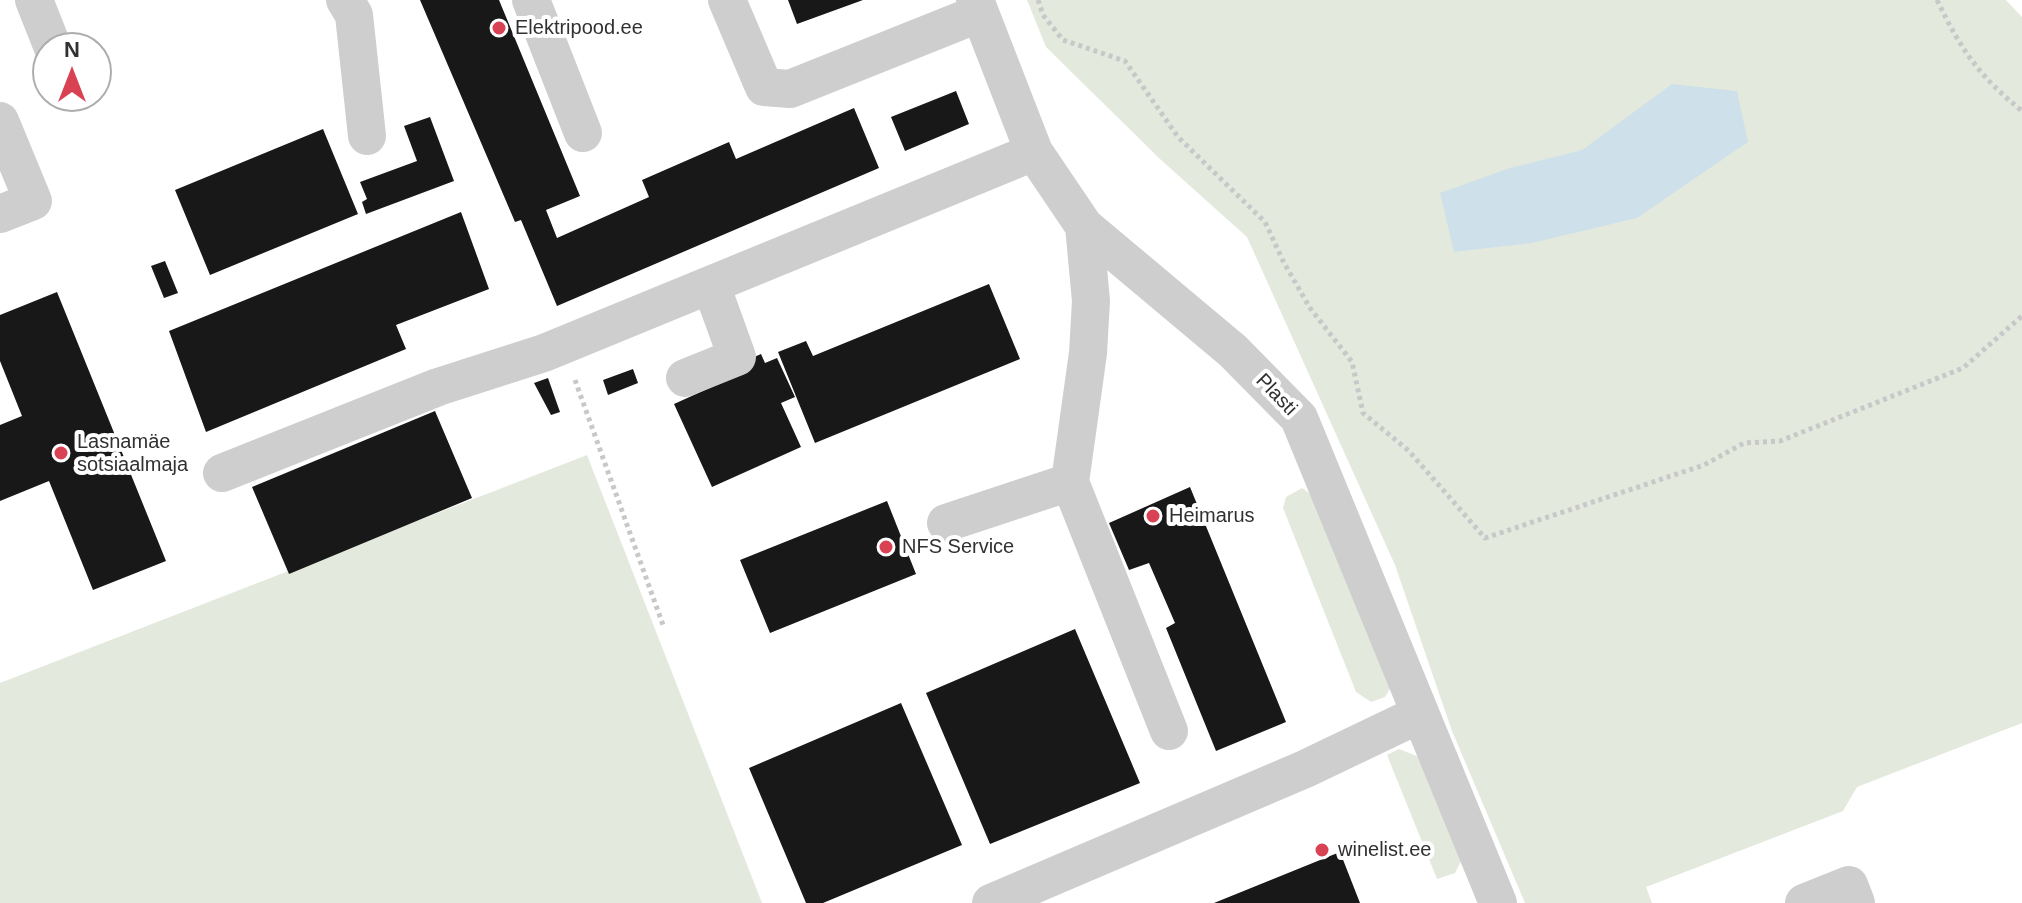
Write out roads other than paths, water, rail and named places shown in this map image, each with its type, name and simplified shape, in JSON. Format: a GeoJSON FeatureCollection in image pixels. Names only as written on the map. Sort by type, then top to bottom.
{"type":"FeatureCollection","features":[{"type":"Feature","properties":{"kind":"lane"},"geometry":{"type":"LineString","coordinates":[[34,0],[47,32]]}},
{"type":"Feature","properties":{"kind":"lane"},"geometry":{"type":"LineString","coordinates":[[345,0],[354,15],[367,136]]}},
{"type":"Feature","properties":{"kind":"lane"},"geometry":{"type":"LineString","coordinates":[[531,0],[583,133]]}},
{"type":"Feature","properties":{"kind":"lane"},"geometry":{"type":"LineString","coordinates":[[727,0],[764,87],[790,89],[978,6]]}},
{"type":"Feature","properties":{"kind":"lane","name":"Plasti"},"geometry":{"type":"LineString","coordinates":[[978,6],[1034,152],[1084,226],[1233,351],[1299,418],[1498,903]]}},
{"type":"Feature","properties":{"kind":"lane"},"geometry":{"type":"LineString","coordinates":[[0,121],[33,201],[0,214]]}},
{"type":"Feature","properties":{"kind":"lane"},"geometry":{"type":"LineString","coordinates":[[222,473],[438,387],[563,345],[1034,152]]}},
{"type":"Feature","properties":{"kind":"lane"},"geometry":{"type":"LineString","coordinates":[[1084,226],[1091,301],[1088,353],[1070,482],[1169,731]]}},
{"type":"Feature","properties":{"kind":"lane"},"geometry":{"type":"LineString","coordinates":[[685,378],[737,357],[711,285]]}},
{"type":"Feature","properties":{"kind":"lane"},"geometry":{"type":"LineString","coordinates":[[946,523],[1070,482]]}},
{"type":"Feature","properties":{"kind":"lane"},"geometry":{"type":"LineString","coordinates":[[991,903],[1305,769],[1420,714]]}},
{"type":"Feature","properties":{"kind":"lane"},"geometry":{"type":"LineString","coordinates":[[1804,903],[1849,885],[1856,903]]}},
{"type":"Feature","properties":{"kind":"place","name":"Elektripood.ee"},"geometry":{"type":"Point","coordinates":[499,28]}},
{"type":"Feature","properties":{"kind":"place","name":"Lasnamäe sotsiaalmaja"},"geometry":{"type":"Point","coordinates":[61,453]}},
{"type":"Feature","properties":{"kind":"place","name":"Heimarus"},"geometry":{"type":"Point","coordinates":[1153,516]}},
{"type":"Feature","properties":{"kind":"place","name":"NFS Service"},"geometry":{"type":"Point","coordinates":[886,547]}},
{"type":"Feature","properties":{"kind":"place","name":"winelist.ee"},"geometry":{"type":"Point","coordinates":[1322,850]}}]}
